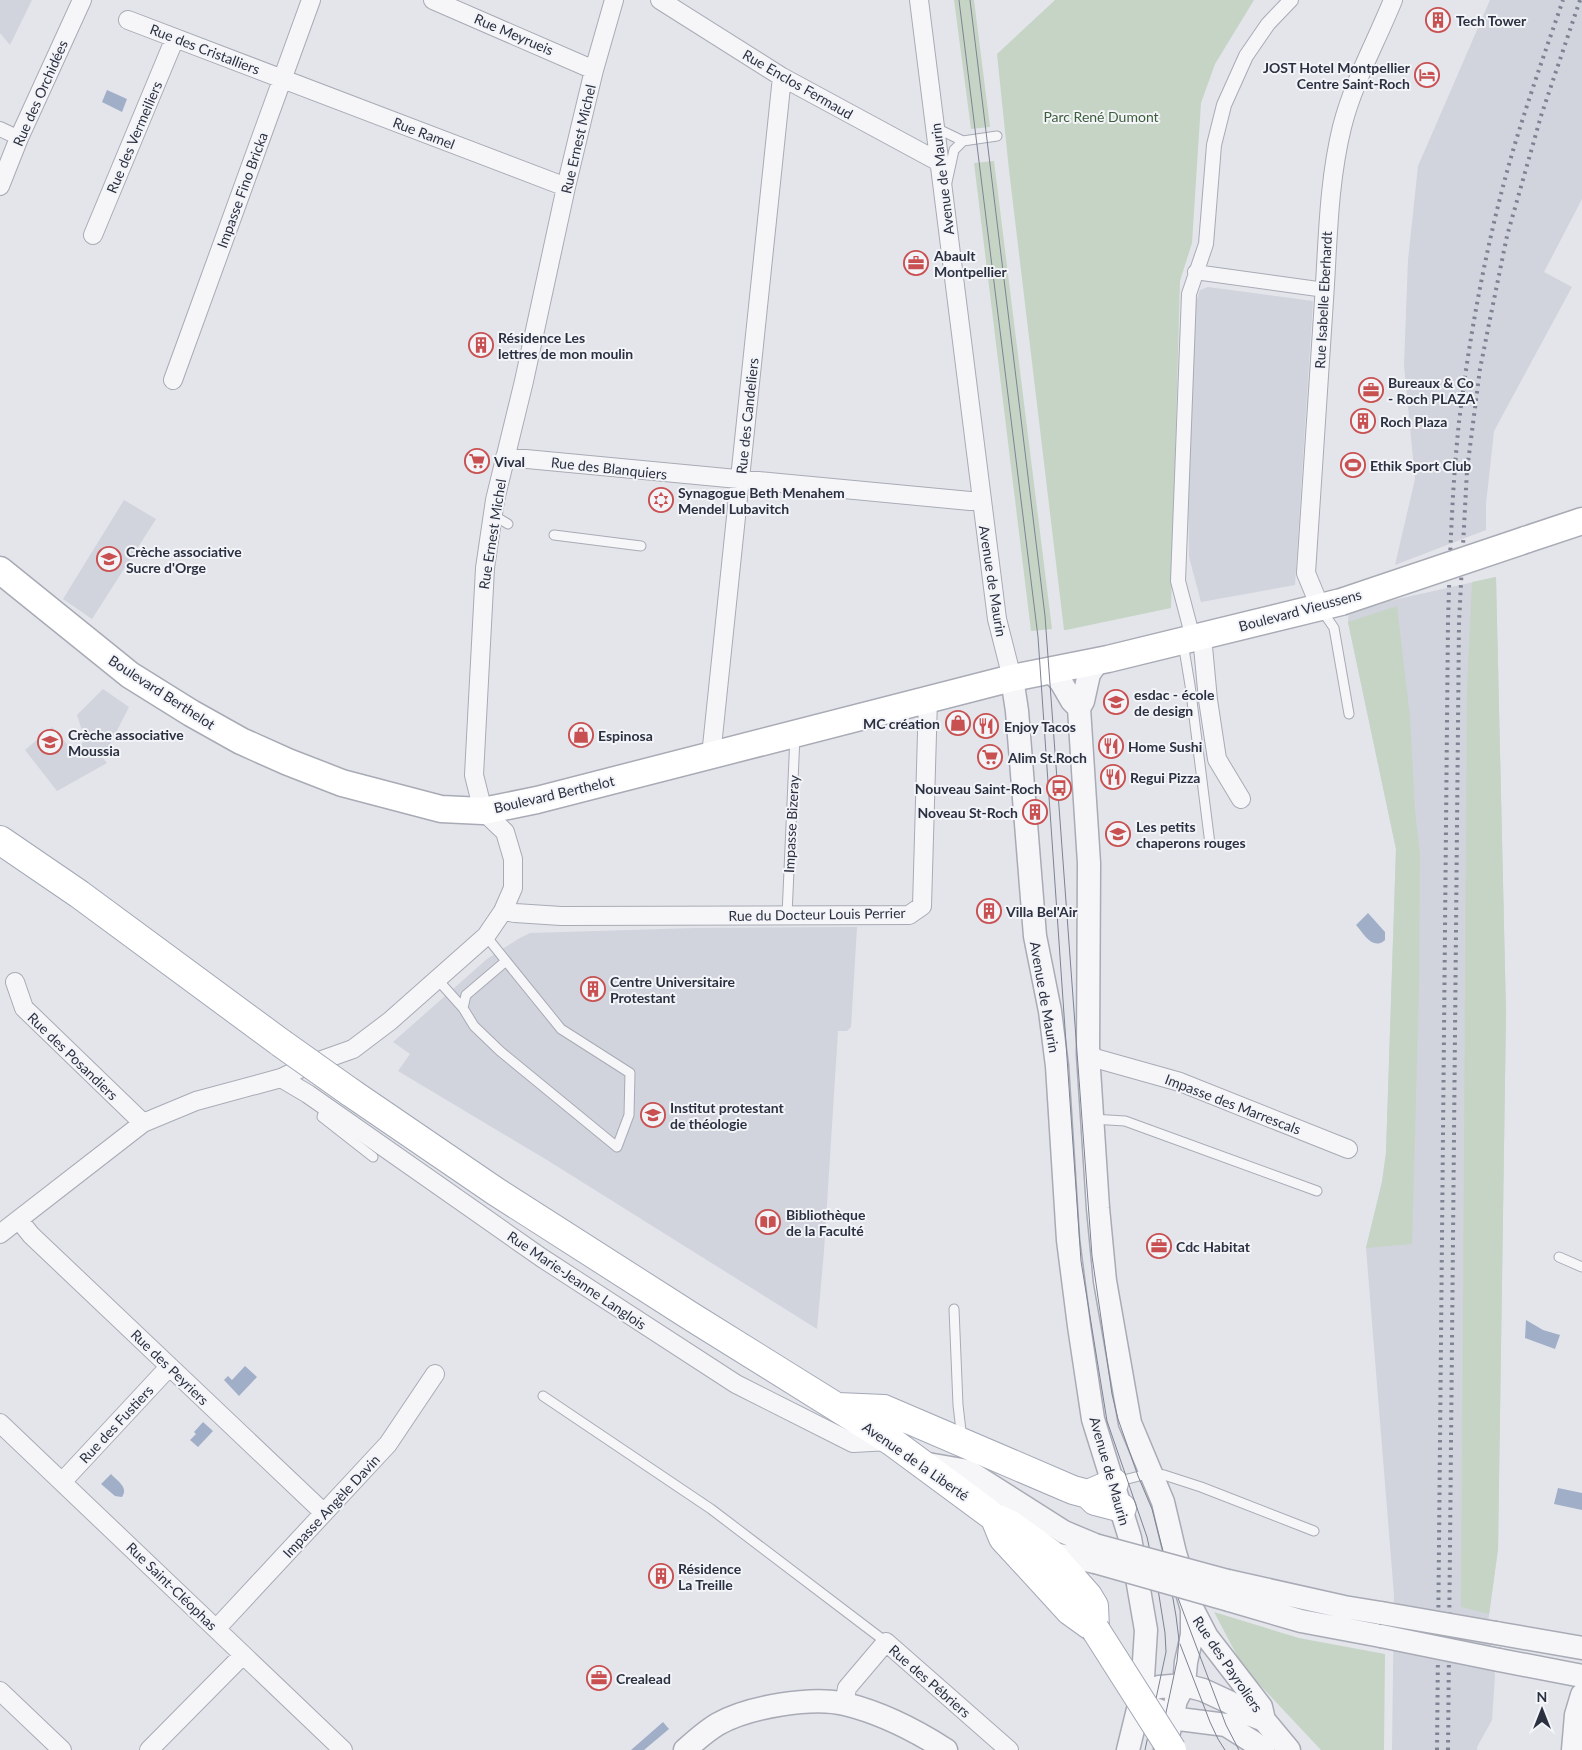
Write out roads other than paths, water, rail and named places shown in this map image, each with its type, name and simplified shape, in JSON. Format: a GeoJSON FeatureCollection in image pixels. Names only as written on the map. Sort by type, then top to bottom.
{"type":"FeatureCollection","features":[{"type":"Feature","properties":{"kind":"main road","name":"Boulevard Vieussens"},"geometry":{"type":"LineString","coordinates":[[1012,678],[1098,661],[1331,605],[1582,521]]}},
{"type":"Feature","properties":{"kind":"main road","name":"Boulevard Berthelot"},"geometry":{"type":"LineString","coordinates":[[0,570],[130,675],[241,741],[342,783],[441,809],[483,811],[530,802],[1012,678]]}},
{"type":"Feature","properties":{"kind":"main road","name":"Avenue de la Liberté"},"geometry":{"type":"LineString","coordinates":[[0,840],[79,894],[350,1092],[495,1191],[891,1441],[921,1463],[998,1527],[1070,1611],[1095,1629],[1172,1750]]}},
{"type":"Feature","properties":{"kind":"main road"},"geometry":{"type":"LineString","coordinates":[[836,1407],[884,1408],[1073,1490],[1088,1494],[1095,1501],[1122,1508]]}},
{"type":"Feature","properties":{"kind":"main road"},"geometry":{"type":"LineString","coordinates":[[1088,1494],[1114,1482]]}},
{"type":"Feature","properties":{"kind":"main road","name":"Avenue de la Liberté"},"geometry":{"type":"LineString","coordinates":[[998,1527],[1012,1525],[1050,1553],[1088,1596],[1094,1606],[1095,1629]]}},
{"type":"Feature","properties":{"kind":"street","name":"Rue des Orchidées"},"geometry":{"type":"LineString","coordinates":[[0,186],[19,138],[82,0]]}},
{"type":"Feature","properties":{"kind":"street","name":"Impasse Fino Bricka"},"geometry":{"type":"LineString","coordinates":[[173,380],[311,0]]}},
{"type":"Feature","properties":{"kind":"street","name":"Rue Meyrueis"},"geometry":{"type":"LineString","coordinates":[[433,0],[594,70]]}},
{"type":"Feature","properties":{"kind":"street","name":"Rue Ernest Michel"},"geometry":{"type":"LineString","coordinates":[[483,811],[474,775],[485,568],[500,519],[505,458],[524,381],[566,187],[594,70],[614,0]]}},
{"type":"Feature","properties":{"kind":"street","name":"Rue Enclos Fermaud"},"geometry":{"type":"LineString","coordinates":[[660,0],[782,77],[941,163]]}},
{"type":"Feature","properties":{"kind":"street","name":"Avenue de Maurin"},"geometry":{"type":"LineString","coordinates":[[919,0],[997,619],[1012,678],[1017,711],[1035,936],[1050,1011],[1057,1066],[1068,1240],[1094,1419],[1130,1538],[1146,1630],[1142,1694],[1128,1750]]}},
{"type":"Feature","properties":{"kind":"street"},"geometry":{"type":"LineString","coordinates":[[1241,799],[1217,759],[1208,700],[1178,581],[1189,294],[1206,244],[1214,145],[1224,105],[1246,56],[1268,24],[1291,0]]}},
{"type":"Feature","properties":{"kind":"street","name":"Rue Isabelle Eberhardt"},"geometry":{"type":"LineString","coordinates":[[1331,605],[1306,572],[1329,207],[1334,165],[1342,126],[1355,89],[1393,0]]}},
{"type":"Feature","properties":{"kind":"street","name":"Rue des Cristalliers"},"geometry":{"type":"LineString","coordinates":[[128,20],[282,79]]}},
{"type":"Feature","properties":{"kind":"street","name":"Rue des Vermeiliers"},"geometry":{"type":"LineString","coordinates":[[93,235],[175,38]]}},
{"type":"Feature","properties":{"kind":"street","name":"Rue des Candeliers"},"geometry":{"type":"LineString","coordinates":[[711,756],[782,77]]}},
{"type":"Feature","properties":{"kind":"street","name":"Rue Ramel"},"geometry":{"type":"LineString","coordinates":[[282,79],[566,187]]}},
{"type":"Feature","properties":{"kind":"street"},"geometry":{"type":"LineString","coordinates":[[0,129],[19,138]]}},
{"type":"Feature","properties":{"kind":"street"},"geometry":{"type":"LineString","coordinates":[[1195,272],[1325,290]]}},
{"type":"Feature","properties":{"kind":"street","name":"Rue des Blanquiers"},"geometry":{"type":"LineString","coordinates":[[505,458],[740,481],[970,501],[981,500]]}},
{"type":"Feature","properties":{"kind":"street"},"geometry":{"type":"LineString","coordinates":[[1098,661],[1089,674],[1083,701],[1079,708],[1089,863],[1088,1054],[1098,1208],[1107,1290],[1130,1423],[1163,1502],[1175,1553],[1192,1609],[1192,1635],[1184,1685],[1176,1700],[1165,1750]]}},
{"type":"Feature","properties":{"kind":"street"},"geometry":{"type":"LineString","coordinates":[[1050,670],[1079,708]]}},
{"type":"Feature","properties":{"kind":"street","name":"Rue du Docteur Louis Perrier"},"geometry":{"type":"LineString","coordinates":[[503,911],[561,916],[909,915],[922,906],[928,699]]}},
{"type":"Feature","properties":{"kind":"street"},"geometry":{"type":"LineString","coordinates":[[0,1234],[142,1123],[196,1101],[281,1078],[308,1065],[353,1049],[390,1021],[486,936],[503,911],[513,888],[513,858],[505,832],[483,811]]}},
{"type":"Feature","properties":{"kind":"street","name":"Rue des Posandiers"},"geometry":{"type":"LineString","coordinates":[[15,982],[24,1008],[142,1123]]}},
{"type":"Feature","properties":{"kind":"street","name":"Impasse des Marrescals"},"geometry":{"type":"LineString","coordinates":[[1088,1054],[1098,1059],[1180,1082],[1348,1150]]}},
{"type":"Feature","properties":{"kind":"street","name":"Rue Marie-Jeanne Langlois"},"geometry":{"type":"LineString","coordinates":[[281,1078],[308,1094],[542,1258],[736,1384],[853,1443],[891,1441]]}},
{"type":"Feature","properties":{"kind":"street","name":"Rue des Peyriers"},"geometry":{"type":"LineString","coordinates":[[19,1220],[31,1235],[324,1513]]}},
{"type":"Feature","properties":{"kind":"street","name":"Rue des Fustiers"},"geometry":{"type":"LineString","coordinates":[[62,1482],[169,1367]]}},
{"type":"Feature","properties":{"kind":"street","name":"Impasse Angèle Davin"},"geometry":{"type":"LineString","coordinates":[[216,1629],[388,1444],[436,1374]]}},
{"type":"Feature","properties":{"kind":"street","name":"Rue Saint-Cléophas"},"geometry":{"type":"LineString","coordinates":[[0,1423],[343,1750]]}},
{"type":"Feature","properties":{"kind":"street"},"geometry":{"type":"LineString","coordinates":[[921,1463],[968,1471],[1095,1554]]}},
{"type":"Feature","properties":{"kind":"street"},"geometry":{"type":"LineString","coordinates":[[1050,1553],[1095,1554],[1228,1590],[1381,1613],[1582,1648]]}},
{"type":"Feature","properties":{"kind":"street"},"geometry":{"type":"LineString","coordinates":[[1228,1590],[1301,1621],[1582,1676]]}},
{"type":"Feature","properties":{"kind":"street","name":"Rue des Payroliers"},"geometry":{"type":"LineString","coordinates":[[1192,1609],[1207,1637],[1227,1666],[1261,1707],[1264,1720],[1289,1750]]}},
{"type":"Feature","properties":{"kind":"street","name":"Rue des Pébriers"},"geometry":{"type":"LineString","coordinates":[[844,1704],[847,1688],[886,1642],[1009,1750]]}},
{"type":"Feature","properties":{"kind":"street"},"geometry":{"type":"LineString","coordinates":[[150,1750],[243,1655]]}},
{"type":"Feature","properties":{"kind":"street"},"geometry":{"type":"LineString","coordinates":[[1184,1685],[1159,1687],[1142,1694],[1154,1707],[1171,1718],[1226,1725],[1263,1750]]}},
{"type":"Feature","properties":{"kind":"street","name":"Rue des Payroliers"},"geometry":{"type":"LineString","coordinates":[[1184,1685],[1214,1694],[1251,1715],[1264,1720]]}},
{"type":"Feature","properties":{"kind":"street"},"geometry":{"type":"LineString","coordinates":[[0,1691],[62,1750]]}},
{"type":"Feature","properties":{"kind":"street"},"geometry":{"type":"LineString","coordinates":[[1574,1750],[1576,1715],[1582,1695]]}},
{"type":"Feature","properties":{"kind":"street"},"geometry":{"type":"LineString","coordinates":[[685,1750],[719,1724],[747,1713],[779,1705],[810,1702],[844,1704],[900,1723],[946,1750]]}},
{"type":"Feature","properties":{"kind":"lane"},"geometry":{"type":"LineString","coordinates":[[936,128],[963,141],[997,136]]}},
{"type":"Feature","properties":{"kind":"lane"},"geometry":{"type":"LineString","coordinates":[[944,197],[954,150],[963,141]]}},
{"type":"Feature","properties":{"kind":"lane"},"geometry":{"type":"LineString","coordinates":[[554,535],[641,546]]}},
{"type":"Feature","properties":{"kind":"lane"},"geometry":{"type":"LineString","coordinates":[[1331,605],[1350,714]]}},
{"type":"Feature","properties":{"kind":"lane"},"geometry":{"type":"LineString","coordinates":[[1192,638],[1190,685],[1210,844]]}},
{"type":"Feature","properties":{"kind":"lane","name":"Impasse Bizeray"},"geometry":{"type":"LineString","coordinates":[[787,915],[795,733]]}},
{"type":"Feature","properties":{"kind":"lane"},"geometry":{"type":"LineString","coordinates":[[437,979],[463,1008],[474,1026],[500,1051],[617,1147],[629,1115],[630,1073],[561,1029],[486,936]]}},
{"type":"Feature","properties":{"kind":"lane"},"geometry":{"type":"LineString","coordinates":[[463,1008],[466,996],[506,961]]}},
{"type":"Feature","properties":{"kind":"lane"},"geometry":{"type":"LineString","coordinates":[[325,1107],[322,1117],[373,1156]]}},
{"type":"Feature","properties":{"kind":"lane"},"geometry":{"type":"LineString","coordinates":[[1092,1119],[1125,1121],[1317,1191]]}},
{"type":"Feature","properties":{"kind":"lane"},"geometry":{"type":"LineString","coordinates":[[1559,1257],[1582,1267]]}},
{"type":"Feature","properties":{"kind":"lane"},"geometry":{"type":"LineString","coordinates":[[954,1309],[958,1405],[962,1442]]}},
{"type":"Feature","properties":{"kind":"lane"},"geometry":{"type":"LineString","coordinates":[[543,1396],[711,1509],[886,1642]]}},
{"type":"Feature","properties":{"kind":"lane"},"geometry":{"type":"LineString","coordinates":[[1114,1482],[1151,1473],[1200,1488],[1314,1531]]}},
{"type":"Feature","properties":{"kind":"water"},"geometry":{"type":"Polygon","coordinates":[[[107,90],[127,99],[122,112],[102,102],[107,90]]]}},
{"type":"Feature","properties":{"kind":"water"},"geometry":{"type":"Polygon","coordinates":[[[1368,913],[1385,932],[1385,940],[1381,943],[1377,944],[1369,940],[1356,925],[1368,913]]]}},
{"type":"Feature","properties":{"kind":"water"},"geometry":{"type":"Polygon","coordinates":[[[1526,1320],[1543,1330],[1560,1335],[1555,1349],[1525,1338],[1526,1320]]]}},
{"type":"Feature","properties":{"kind":"water"},"geometry":{"type":"Polygon","coordinates":[[[245,1366],[257,1377],[239,1396],[224,1380],[228,1376],[232,1380],[245,1366]]]}},
{"type":"Feature","properties":{"kind":"water"},"geometry":{"type":"Polygon","coordinates":[[[203,1422],[213,1431],[198,1447],[190,1440],[203,1422]]]}},
{"type":"Feature","properties":{"kind":"water"},"geometry":{"type":"Polygon","coordinates":[[[111,1474],[123,1487],[124,1493],[122,1497],[115,1496],[101,1484],[111,1474]]]}},
{"type":"Feature","properties":{"kind":"water"},"geometry":{"type":"Polygon","coordinates":[[[1558,1488],[1582,1493],[1582,1510],[1554,1504],[1558,1488]]]}},
{"type":"Feature","properties":{"kind":"water"},"geometry":{"type":"Polygon","coordinates":[[[663,1722],[669,1729],[644,1750],[631,1750],[663,1722]]]}},
{"type":"Feature","properties":{"kind":"tram line"},"geometry":{"type":"LineString","coordinates":[[959,0],[1038,637],[1081,1261],[1107,1421],[1147,1537],[1165,1633],[1166,1652],[1145,1750]]}},
{"type":"Feature","properties":{"kind":"tram line"},"geometry":{"type":"LineString","coordinates":[[970,0],[1045,616],[1092,1256],[1112,1394],[1118,1419],[1152,1509],[1168,1570],[1179,1640],[1177,1661],[1158,1750]]}},
{"type":"Feature","properties":{"kind":"tram line"},"geometry":{"type":"LineString","coordinates":[[1178,1598],[1226,1725],[1239,1750]]}},
{"type":"Feature","properties":{"kind":"tram line"},"geometry":{"type":"LineString","coordinates":[[1180,1644],[1210,1722],[1225,1750]]}},
{"type":"Feature","properties":{"kind":"railway"},"geometry":{"type":"LineString","coordinates":[[1437,1750],[1448,622],[1455,472],[1459,422],[1467,367],[1492,229],[1521,125],[1563,0]]}},
{"type":"Feature","properties":{"kind":"railway"},"geometry":{"type":"LineString","coordinates":[[1448,1750],[1459,622],[1467,470],[1480,369],[1507,236],[1541,116],[1580,0]]}},
{"type":"Feature","properties":{"kind":"place","name":"Tech Tower"},"geometry":{"type":"Point","coordinates":[1438,20]}},
{"type":"Feature","properties":{"kind":"place","name":"JOST Hotel Montpellier Centre Saint-Roch"},"geometry":{"type":"Point","coordinates":[1427,75]}},
{"type":"Feature","properties":{"kind":"place","name":"Abault Montpellier"},"geometry":{"type":"Point","coordinates":[916,263]}},
{"type":"Feature","properties":{"kind":"place","name":"Résidence Les lettres de mon moulin"},"geometry":{"type":"Point","coordinates":[481,345]}},
{"type":"Feature","properties":{"kind":"place","name":"Bureaux & Co - Roch PLAZA"},"geometry":{"type":"Point","coordinates":[1371,390]}},
{"type":"Feature","properties":{"kind":"place","name":"Roch Plaza"},"geometry":{"type":"Point","coordinates":[1363,421]}},
{"type":"Feature","properties":{"kind":"place","name":"Vival"},"geometry":{"type":"Point","coordinates":[477,461]}},
{"type":"Feature","properties":{"kind":"place","name":"Ethik Sport Club"},"geometry":{"type":"Point","coordinates":[1353,465]}},
{"type":"Feature","properties":{"kind":"place","name":"Synagogue Beth Menahem Mendel Lubavitch"},"geometry":{"type":"Point","coordinates":[661,500]}},
{"type":"Feature","properties":{"kind":"place","name":"Crèche associative Sucre d'Orge"},"geometry":{"type":"Point","coordinates":[109,559]}},
{"type":"Feature","properties":{"kind":"place","name":"esdac - école de design"},"geometry":{"type":"Point","coordinates":[1116,702]}},
{"type":"Feature","properties":{"kind":"place","name":"MC création"},"geometry":{"type":"Point","coordinates":[958,723]}},
{"type":"Feature","properties":{"kind":"place","name":"Enjoy Tacos"},"geometry":{"type":"Point","coordinates":[986,726]}},
{"type":"Feature","properties":{"kind":"place","name":"Espinosa"},"geometry":{"type":"Point","coordinates":[581,735]}},
{"type":"Feature","properties":{"kind":"place","name":"Crèche associative Moussia"},"geometry":{"type":"Point","coordinates":[50,742]}},
{"type":"Feature","properties":{"kind":"place","name":"Home Sushi"},"geometry":{"type":"Point","coordinates":[1111,746]}},
{"type":"Feature","properties":{"kind":"place","name":"Alim St.Roch"},"geometry":{"type":"Point","coordinates":[990,757]}},
{"type":"Feature","properties":{"kind":"place","name":"Regui Pizza"},"geometry":{"type":"Point","coordinates":[1113,777]}},
{"type":"Feature","properties":{"kind":"place","name":"Nouveau Saint-Roch"},"geometry":{"type":"Point","coordinates":[1059,788]}},
{"type":"Feature","properties":{"kind":"place","name":"Noveau St-Roch"},"geometry":{"type":"Point","coordinates":[1035,812]}},
{"type":"Feature","properties":{"kind":"place","name":"Les petits chaperons rouges"},"geometry":{"type":"Point","coordinates":[1118,834]}},
{"type":"Feature","properties":{"kind":"place","name":"Villa Bel'Air"},"geometry":{"type":"Point","coordinates":[989,911]}},
{"type":"Feature","properties":{"kind":"place","name":"Centre Universitaire Protestant"},"geometry":{"type":"Point","coordinates":[593,989]}},
{"type":"Feature","properties":{"kind":"place","name":"Institut protestant de théologie"},"geometry":{"type":"Point","coordinates":[653,1115]}},
{"type":"Feature","properties":{"kind":"place","name":"Bibliothèque de la Faculté"},"geometry":{"type":"Point","coordinates":[768,1222]}},
{"type":"Feature","properties":{"kind":"place","name":"Cdc Habitat"},"geometry":{"type":"Point","coordinates":[1159,1246]}},
{"type":"Feature","properties":{"kind":"place","name":"Résidence La Treille"},"geometry":{"type":"Point","coordinates":[661,1576]}},
{"type":"Feature","properties":{"kind":"place","name":"Crealead"},"geometry":{"type":"Point","coordinates":[599,1678]}},
{"type":"Feature","properties":{"kind":"park label","name":"Parc René Dumont"},"geometry":{"type":"Point","coordinates":[1101,116]}}]}
